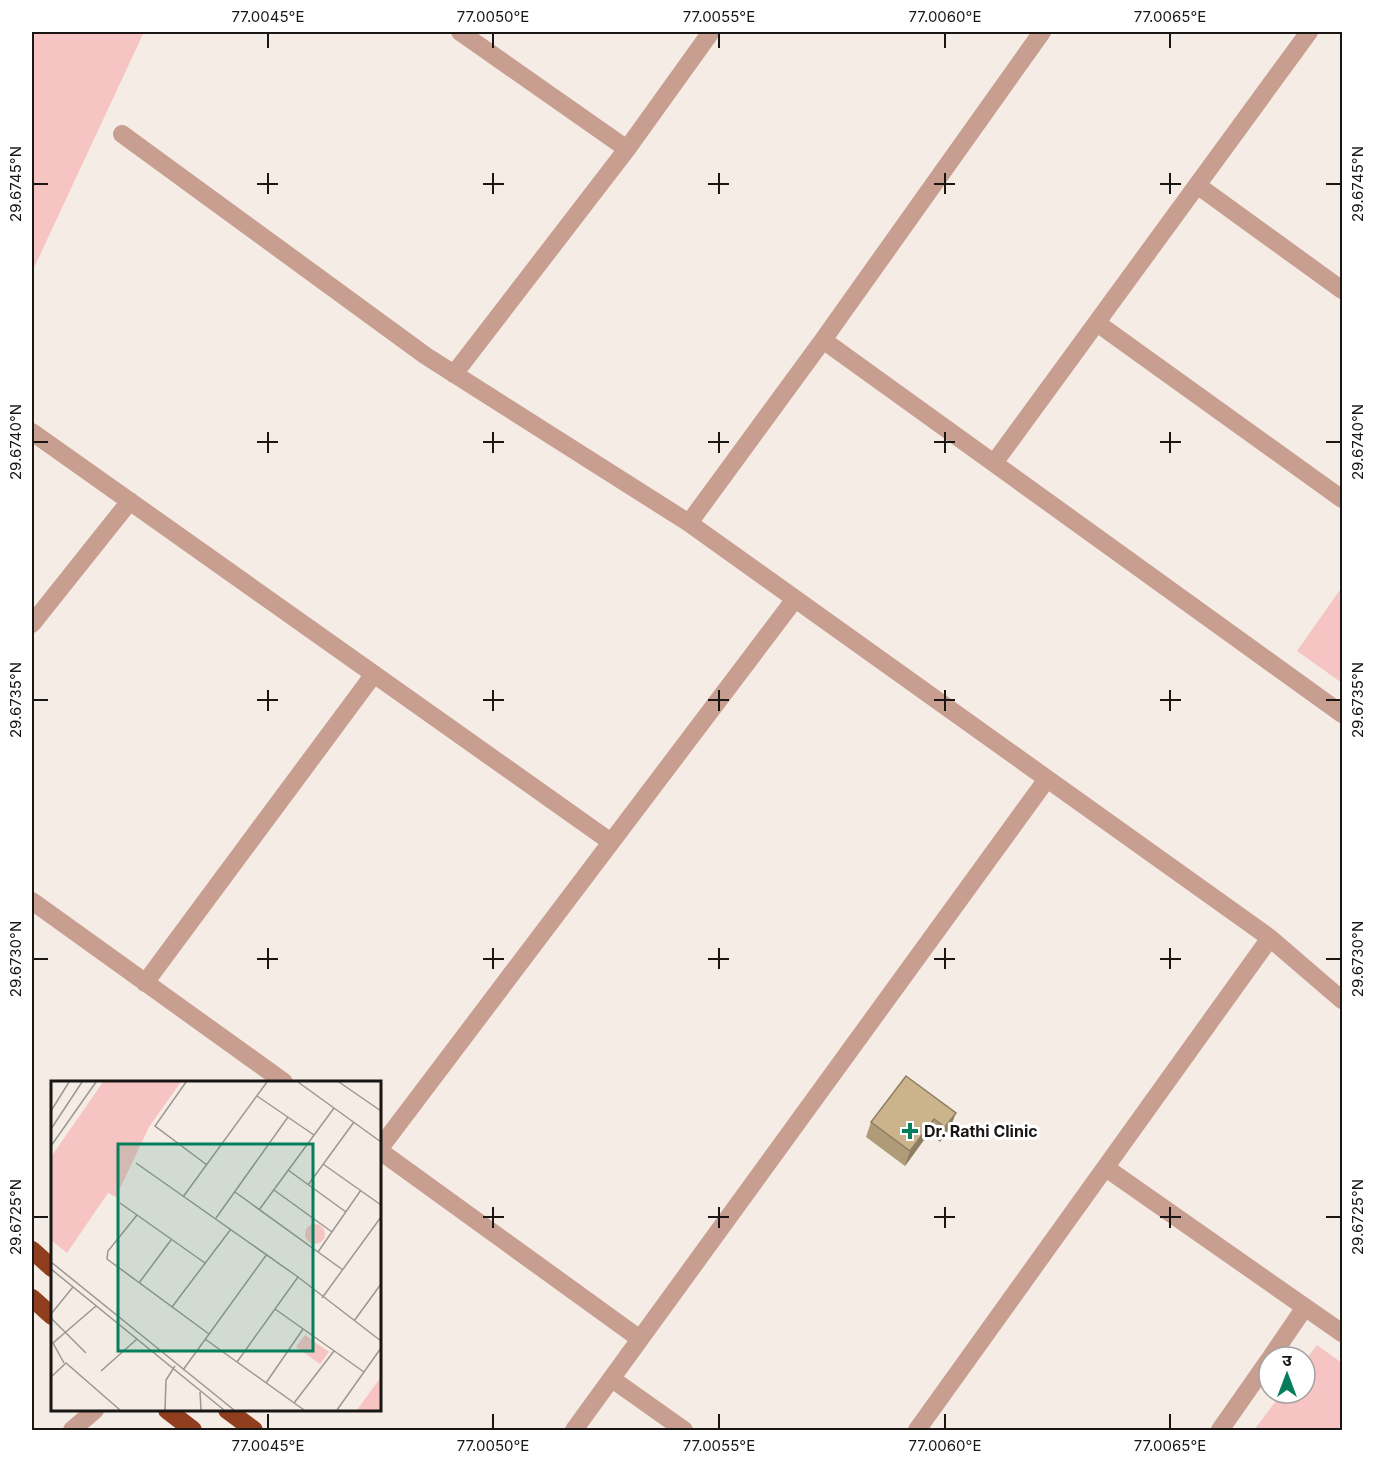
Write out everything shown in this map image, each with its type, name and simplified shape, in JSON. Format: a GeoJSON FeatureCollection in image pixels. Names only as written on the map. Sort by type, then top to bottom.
{"type":"FeatureCollection","features":[{"type":"Feature","properties":{"kind":"highway"},"geometry":{"type":"LineString","coordinates":[[32,1250],[51,1267]]}},
{"type":"Feature","properties":{"kind":"highway"},"geometry":{"type":"LineString","coordinates":[[32,1298],[51,1315]]}},
{"type":"Feature","properties":{"kind":"highway"},"geometry":{"type":"LineString","coordinates":[[168,1411],[193,1431]]}},
{"type":"Feature","properties":{"kind":"highway"},"geometry":{"type":"LineString","coordinates":[[229,1411],[254,1431]]}},
{"type":"Feature","properties":{"kind":"street"},"geometry":{"type":"LineString","coordinates":[[460,32],[627,149]]}},
{"type":"Feature","properties":{"kind":"street"},"geometry":{"type":"LineString","coordinates":[[454,374],[627,149],[711,32]]}},
{"type":"Feature","properties":{"kind":"street"},"geometry":{"type":"LineString","coordinates":[[689,523],[823,340],[1042,32]]}},
{"type":"Feature","properties":{"kind":"street"},"geometry":{"type":"LineString","coordinates":[[994,463],[1310,32]]}},
{"type":"Feature","properties":{"kind":"street"},"geometry":{"type":"LineString","coordinates":[[122,134],[426,356],[689,523],[1270,938],[1342,1000]]}},
{"type":"Feature","properties":{"kind":"street"},"geometry":{"type":"LineString","coordinates":[[1197,185],[1341,286]]}},
{"type":"Feature","properties":{"kind":"street"},"geometry":{"type":"LineString","coordinates":[[1096,323],[1342,499]]}},
{"type":"Feature","properties":{"kind":"street"},"geometry":{"type":"LineString","coordinates":[[823,340],[1342,714]]}},
{"type":"Feature","properties":{"kind":"street"},"geometry":{"type":"LineString","coordinates":[[32,432],[611,842]]}},
{"type":"Feature","properties":{"kind":"street"},"geometry":{"type":"LineString","coordinates":[[32,624],[130,501]]}},
{"type":"Feature","properties":{"kind":"street"},"geometry":{"type":"LineString","coordinates":[[381,1149],[795,599]]}},
{"type":"Feature","properties":{"kind":"street"},"geometry":{"type":"LineString","coordinates":[[145,983],[374,674]]}},
{"type":"Feature","properties":{"kind":"street"},"geometry":{"type":"LineString","coordinates":[[574,1431],[1047,779]]}},
{"type":"Feature","properties":{"kind":"street"},"geometry":{"type":"LineString","coordinates":[[32,901],[281,1081]]}},
{"type":"Feature","properties":{"kind":"street"},"geometry":{"type":"LineString","coordinates":[[917,1431],[1270,938]]}},
{"type":"Feature","properties":{"kind":"street"},"geometry":{"type":"LineString","coordinates":[[381,1151],[640,1339]]}},
{"type":"Feature","properties":{"kind":"street"},"geometry":{"type":"LineString","coordinates":[[1106,1168],[1342,1333]]}},
{"type":"Feature","properties":{"kind":"street"},"geometry":{"type":"LineString","coordinates":[[1279,1345],[1305,1307]]}},
{"type":"Feature","properties":{"kind":"street"},"geometry":{"type":"LineString","coordinates":[[1220,1431],[1257,1377]]}},
{"type":"Feature","properties":{"kind":"street"},"geometry":{"type":"LineString","coordinates":[[612,1379],[684,1431]]}},
{"type":"Feature","properties":{"kind":"street"},"geometry":{"type":"LineString","coordinates":[[72,1431],[93,1411]]}},
{"type":"Feature","properties":{"kind":"shaded area"},"geometry":{"type":"Polygon","coordinates":[[[32,32],[144,32],[32,272],[32,32]]]}},
{"type":"Feature","properties":{"kind":"shaded area"},"geometry":{"type":"Polygon","coordinates":[[[1342,587],[1342,683],[1297,651],[1342,587]]]}},
{"type":"Feature","properties":{"kind":"shaded area"},"geometry":{"type":"Polygon","coordinates":[[[1317,1345],[1342,1363],[1342,1430],[1254,1430],[1273,1405],[1317,1405],[1317,1345]]]}},
{"type":"Feature","properties":{"kind":"building"},"geometry":{"type":"Polygon","coordinates":[[[906,1076],[956,1113],[945,1127],[934,1119],[910,1151],[871,1122],[906,1076]]]}},
{"type":"Feature","properties":{"kind":"place","name":"Dr. Rathi Clinic"},"geometry":{"type":"Point","coordinates":[910,1131]}}]}
